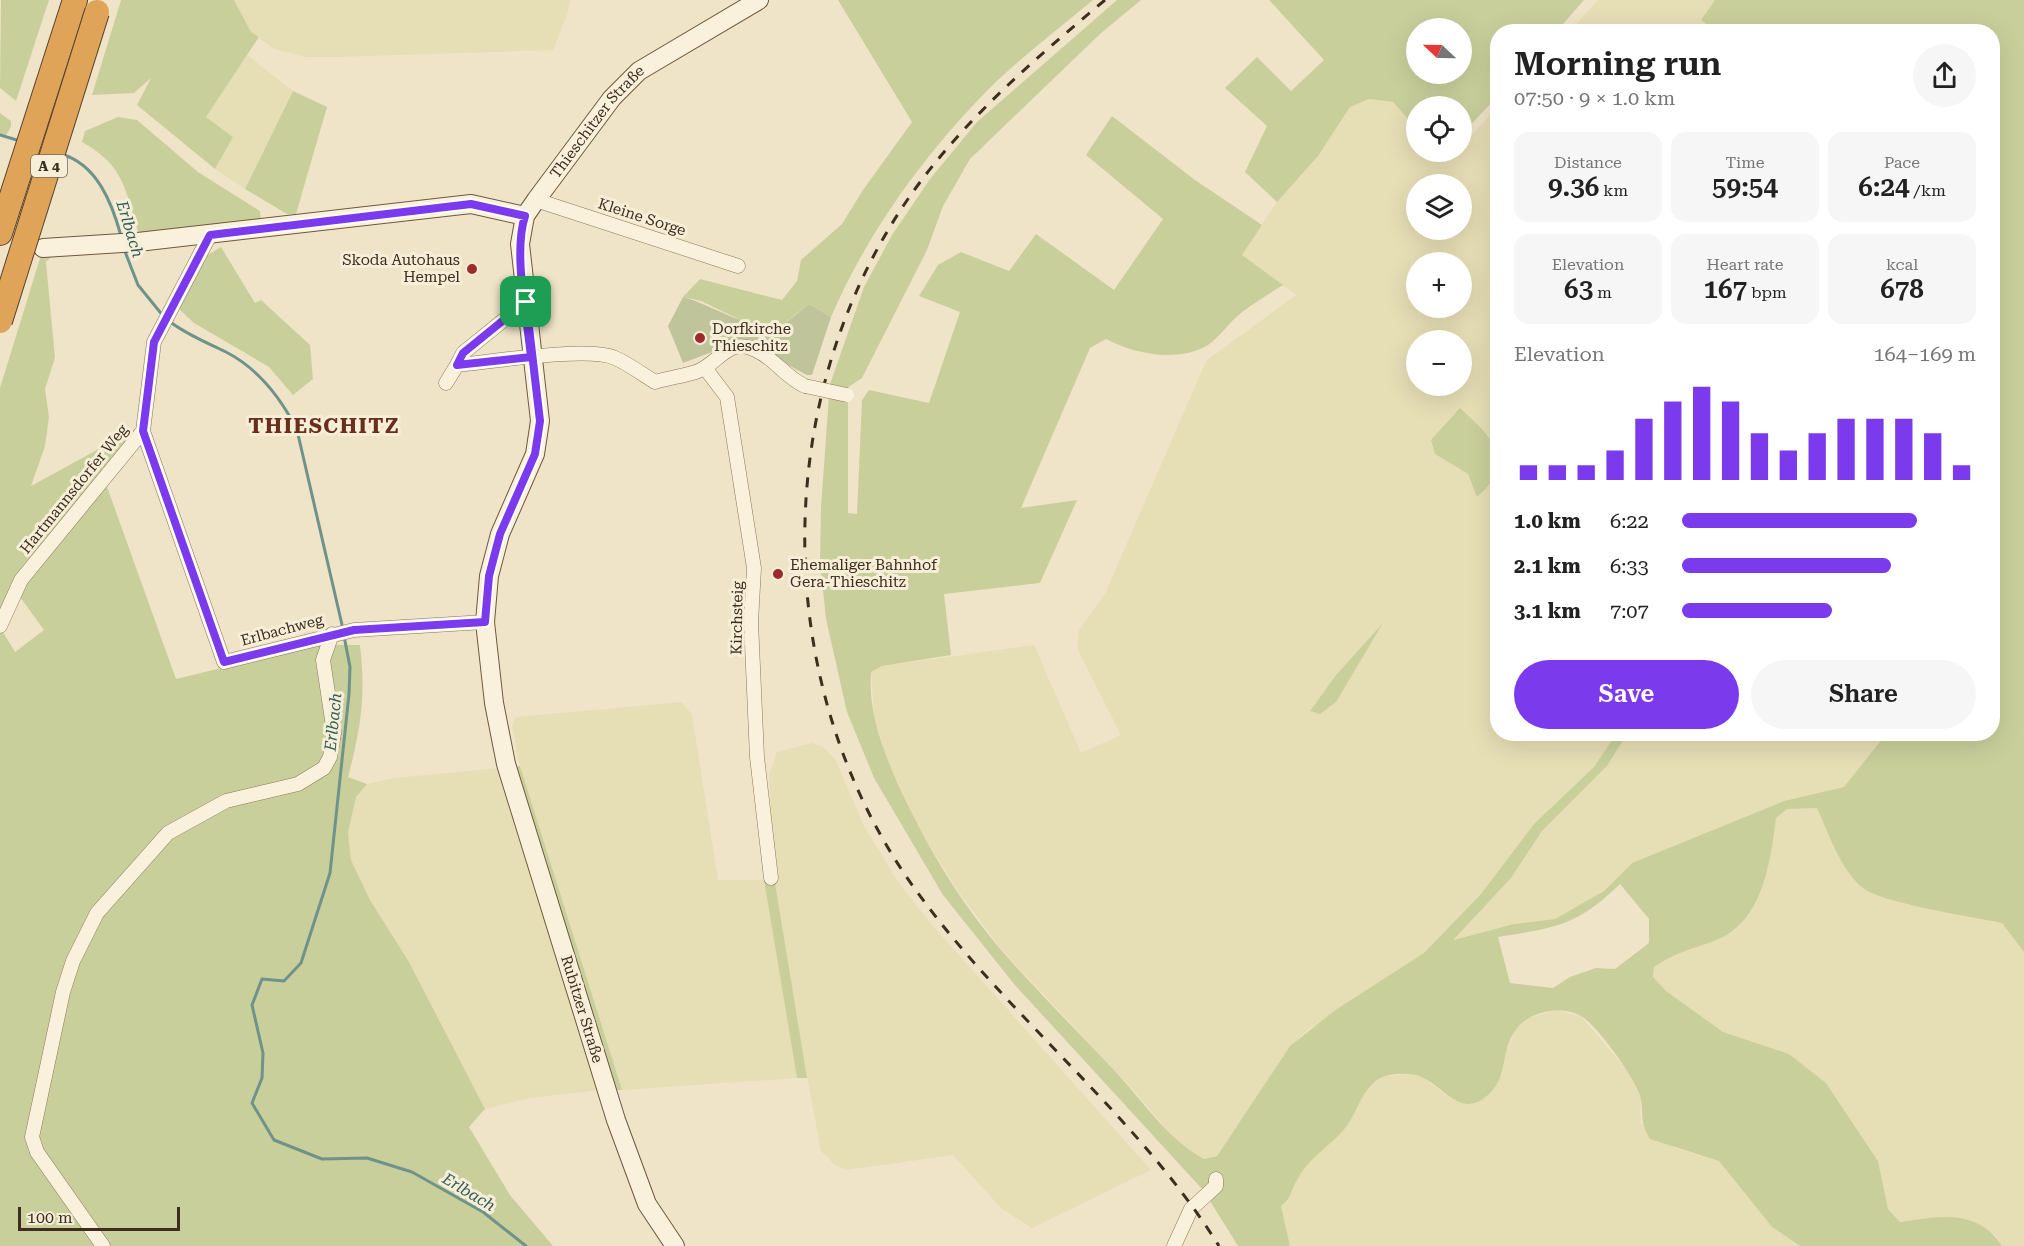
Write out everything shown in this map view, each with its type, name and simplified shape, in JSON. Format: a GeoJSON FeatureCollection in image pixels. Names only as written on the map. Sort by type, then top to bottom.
{"type":"FeatureCollection","features":[{"type":"Feature","properties":{"kind":"highway","name":"A 4"},"geometry":{"type":"LineString","coordinates":[[0,233],[74,2]]}},
{"type":"Feature","properties":{"kind":"highway","name":"A 4"},"geometry":{"type":"LineString","coordinates":[[0,321],[99,6]]}},
{"type":"Feature","properties":{"kind":"main road","name":"Thieschitzer Straße"},"geometry":{"type":"LineString","coordinates":[[506,764],[494,703],[485,622],[489,576],[500,534],[535,454],[540,421],[519,244],[525,216],[612,98],[639,71],[759,0]]}},
{"type":"Feature","properties":{"kind":"main road"},"geometry":{"type":"LineString","coordinates":[[43,248],[106,245],[210,235],[471,204],[525,216]]}},
{"type":"Feature","properties":{"kind":"main road","name":"Rubitzer Straße"},"geometry":{"type":"LineString","coordinates":[[506,764],[616,1120],[647,1204],[675,1246]]}},
{"type":"Feature","properties":{"kind":"street","name":"Kleine Sorge"},"geometry":{"type":"LineString","coordinates":[[536,200],[622,226],[738,266]]}},
{"type":"Feature","properties":{"kind":"street","name":"Hartmannsdorfer Weg"},"geometry":{"type":"LineString","coordinates":[[0,626],[21,580],[143,431],[154,342],[210,235]]}},
{"type":"Feature","properties":{"kind":"street"},"geometry":{"type":"LineString","coordinates":[[446,383],[463,353],[526,302]]}},
{"type":"Feature","properties":{"kind":"street"},"geometry":{"type":"LineString","coordinates":[[457,365],[531,357],[600,354],[614,357],[655,382],[705,368],[725,350],[742,346],[759,351],[794,381],[804,386],[847,395]]}},
{"type":"Feature","properties":{"kind":"street","name":"Kirchsteig"},"geometry":{"type":"LineString","coordinates":[[705,368],[727,397],[754,568],[751,621],[757,757],[771,878]]}},
{"type":"Feature","properties":{"kind":"street","name":"Erlbachweg"},"geometry":{"type":"LineString","coordinates":[[143,431],[224,662],[354,630],[485,622]]}},
{"type":"Feature","properties":{"kind":"street"},"geometry":{"type":"LineString","coordinates":[[103,1246],[37,1152],[32,1137],[63,992],[73,961],[97,913],[168,833],[226,801],[298,784],[324,768],[330,757],[334,733],[323,660],[336,633]]}},
{"type":"Feature","properties":{"kind":"street"},"geometry":{"type":"LineString","coordinates":[[1174,1246],[1191,1209],[1216,1186],[1216,1179]]}},
{"type":"Feature","properties":{"kind":"shaded area"},"geometry":{"type":"Polygon","coordinates":[[[234,0],[570,0],[568,12],[553,50],[306,57],[274,49],[251,32],[234,0]]]}},
{"type":"Feature","properties":{"kind":"shaded area"},"geometry":{"type":"Polygon","coordinates":[[[1598,0],[1715,0],[1701,20],[1707,24],[1576,24],[1598,0]]]}},
{"type":"Feature","properties":{"kind":"shaded area"},"geometry":{"type":"Polygon","coordinates":[[[247,55],[293,91],[245,189],[215,169],[233,137],[206,117],[247,55]]]}},
{"type":"Feature","properties":{"kind":"shaded area"},"geometry":{"type":"Polygon","coordinates":[[[1369,99],[1393,102],[1406,117],[1406,162],[1472,162],[1472,134],[1490,115],[1490,438],[1488,434],[1435,454],[1468,474],[1490,481],[1490,741],[1611,741],[1594,767],[1534,824],[1481,894],[1424,953],[1309,1029],[1290,1046],[1217,1155],[1204,1159],[1180,1145],[1134,1091],[1002,950],[958,891],[915,822],[886,756],[874,716],[871,672],[882,666],[1034,645],[1081,753],[1121,735],[1077,648],[1079,630],[1105,594],[1206,361],[1296,295],[1241,255],[1277,202],[1318,156],[1350,107],[1369,99]],[[1381,626],[1336,675],[1310,711],[1336,702],[1381,626]]]}},
{"type":"Feature","properties":{"kind":"shaded area"},"geometry":{"type":"Polygon","coordinates":[[[682,702],[692,715],[718,880],[764,880],[797,1078],[622,1090],[520,766],[512,726],[516,717],[682,702]]]}},
{"type":"Feature","properties":{"kind":"shaded area"},"geometry":{"type":"Polygon","coordinates":[[[1623,741],[1880,741],[1844,787],[1784,801],[1632,863],[1604,891],[1555,919],[1514,924],[1452,940],[1511,878],[1542,831],[1607,766],[1623,741]]]}},
{"type":"Feature","properties":{"kind":"shaded area"},"geometry":{"type":"Polygon","coordinates":[[[812,743],[823,747],[835,759],[864,826],[898,882],[933,926],[1151,1170],[1032,1228],[1002,1209],[953,1155],[847,1170],[834,1164],[821,1151],[798,1028],[774,877],[769,775],[777,752],[812,743]]]}},
{"type":"Feature","properties":{"kind":"shaded area"},"geometry":{"type":"Polygon","coordinates":[[[500,768],[600,1090],[530,1098],[485,1109],[409,962],[370,900],[351,860],[348,833],[356,797],[367,784],[394,778],[500,768]]]}},
{"type":"Feature","properties":{"kind":"shaded area"},"geometry":{"type":"Polygon","coordinates":[[[1817,808],[1842,862],[1894,900],[2002,923],[2024,952],[2024,1246],[2002,1246],[1995,1235],[1929,1218],[1900,1222],[1888,1209],[1878,1161],[1826,1083],[1789,1054],[1723,1032],[1666,991],[1653,978],[1654,967],[1667,957],[1716,940],[1737,929],[1766,874],[1776,818],[1787,809],[1817,808]]]}},
{"type":"Feature","properties":{"kind":"shaded area"},"geometry":{"type":"Polygon","coordinates":[[[1554,1010],[1581,1016],[1626,1069],[1640,1096],[1641,1123],[1675,1148],[1719,1161],[1772,1227],[1800,1246],[1290,1246],[1281,1206],[1287,1203],[1296,1180],[1314,1156],[1346,1127],[1368,1087],[1383,1077],[1404,1074],[1421,1076],[1452,1099],[1502,1075],[1506,1053],[1515,1030],[1530,1018],[1554,1010]]]}},
{"type":"Feature","properties":{"kind":"green space"},"geometry":{"type":"Polygon","coordinates":[[[1,0],[49,0],[16,101],[0,88],[1,0]]]}},
{"type":"Feature","properties":{"kind":"green space"},"geometry":{"type":"Polygon","coordinates":[[[121,0],[234,0],[251,32],[259,37],[206,117],[233,137],[215,169],[137,105],[151,78],[134,93],[92,95],[121,0]]]}},
{"type":"Feature","properties":{"kind":"green space"},"geometry":{"type":"Polygon","coordinates":[[[838,0],[1093,0],[992,86],[935,149],[877,229],[831,317],[809,304],[782,325],[755,327],[701,301],[683,297],[700,279],[782,300],[797,281],[801,260],[842,224],[863,190],[912,122],[838,0]]]}},
{"type":"Feature","properties":{"kind":"green space"},"geometry":{"type":"Polygon","coordinates":[[[1117,0],[1141,0],[1100,34],[970,159],[943,206],[927,250],[862,378],[844,390],[829,387],[864,287],[892,235],[930,179],[977,122],[1117,0]]]}},
{"type":"Feature","properties":{"kind":"green space"},"geometry":{"type":"Polygon","coordinates":[[[1269,0],[1584,0],[1563,24],[1490,24],[1490,104],[1472,123],[1472,96],[1406,96],[1406,117],[1393,102],[1369,99],[1350,107],[1318,156],[1277,202],[1245,172],[1267,126],[1225,88],[1257,57],[1291,91],[1324,60],[1269,0]]]}},
{"type":"Feature","properties":{"kind":"green space"},"geometry":{"type":"Polygon","coordinates":[[[1715,0],[2024,0],[2024,952],[2002,923],[1888,899],[1863,888],[1842,861],[1817,808],[1787,809],[1776,818],[1767,872],[1754,906],[1744,921],[1714,941],[1661,962],[1654,967],[1653,977],[1666,991],[1723,1032],[1789,1054],[1826,1083],[1878,1161],[1888,1209],[1900,1222],[1943,1217],[1969,1220],[1981,1225],[2002,1246],[1800,1246],[1772,1227],[1719,1161],[1650,1139],[1643,1121],[1640,1096],[1615,1053],[1597,1030],[1581,1016],[1555,1011],[1545,1012],[1528,1019],[1515,1031],[1508,1046],[1500,1079],[1490,1093],[1480,1101],[1470,1104],[1461,1103],[1415,1075],[1392,1075],[1376,1081],[1365,1092],[1346,1127],[1302,1172],[1287,1201],[1281,1206],[1290,1246],[1238,1246],[1203,1190],[1014,984],[943,895],[874,778],[847,712],[826,619],[820,561],[821,507],[829,396],[848,397],[848,513],[857,514],[862,400],[869,390],[929,403],[960,312],[919,296],[938,265],[961,252],[1009,271],[1036,234],[1114,290],[1163,219],[1086,155],[1112,116],[1195,180],[1262,225],[1242,255],[1283,285],[1241,313],[1208,345],[1196,351],[1170,355],[1130,349],[1106,339],[1090,348],[1021,508],[1077,500],[1040,583],[944,594],[951,655],[882,666],[871,672],[874,715],[891,769],[931,849],[971,912],[1002,951],[1178,1141],[1204,1159],[1217,1156],[1290,1046],[1334,1011],[1424,953],[1481,894],[1534,824],[1594,767],[1611,741],[1623,741],[1607,766],[1542,831],[1511,878],[1453,940],[1514,924],[1555,919],[1604,891],[1632,863],[1784,801],[1844,787],[1880,741],[2000,741],[2000,24],[1706,24],[1701,20],[1715,0]],[[1620,884],[1578,917],[1535,931],[1498,937],[1510,983],[1553,988],[1570,977],[1596,968],[1615,969],[1649,943],[1649,919],[1620,884]]]}},
{"type":"Feature","properties":{"kind":"green space"},"geometry":{"type":"Polygon","coordinates":[[[293,91],[327,107],[296,214],[287,214],[245,189],[293,91]]]}},
{"type":"Feature","properties":{"kind":"green space"},"geometry":{"type":"Polygon","coordinates":[[[0,113],[11,121],[11,127],[6,135],[0,136],[0,113]]]}},
{"type":"Feature","properties":{"kind":"green space"},"geometry":{"type":"Polygon","coordinates":[[[118,117],[137,120],[198,172],[260,211],[261,219],[139,234],[126,192],[115,170],[107,160],[82,142],[85,131],[118,117]]]}},
{"type":"Feature","properties":{"kind":"green space"},"geometry":{"type":"Polygon","coordinates":[[[221,247],[255,303],[261,300],[310,345],[313,379],[293,395],[269,367],[194,323],[177,307],[201,259],[221,247]]]}},
{"type":"Feature","properties":{"kind":"green space"},"geometry":{"type":"Polygon","coordinates":[[[41,255],[52,256],[46,262],[55,358],[45,389],[49,417],[45,446],[31,486],[137,428],[19,578],[0,621],[0,388],[41,255]]]}},
{"type":"Feature","properties":{"kind":"green space"},"geometry":{"type":"Polygon","coordinates":[[[683,297],[760,325],[782,324],[809,304],[831,317],[812,375],[807,375],[756,348],[725,347],[683,363],[668,326],[683,297]]]}},
{"type":"Feature","properties":{"kind":"green space"},"geometry":{"type":"Polygon","coordinates":[[[1460,408],[1490,439],[1490,484],[1477,497],[1468,474],[1435,454],[1431,440],[1460,408]]]}},
{"type":"Feature","properties":{"kind":"green space"},"geometry":{"type":"Polygon","coordinates":[[[106,484],[176,679],[316,645],[360,645],[361,712],[348,777],[367,784],[356,797],[348,833],[351,860],[370,900],[409,962],[485,1109],[469,1127],[510,1195],[553,1246],[0,1246],[0,627],[15,652],[44,630],[20,597],[25,582],[106,484]]]}},
{"type":"Feature","properties":{"kind":"green space"},"geometry":{"type":"Polygon","coordinates":[[[1383,623],[1336,702],[1320,714],[1310,711],[1336,675],[1383,623]]]}},
{"type":"Feature","properties":{"kind":"green space"},"geometry":{"type":"Polygon","coordinates":[[[520,766],[622,1090],[600,1090],[500,768],[520,766]]]}},
{"type":"Feature","properties":{"kind":"green space"},"geometry":{"type":"Polygon","coordinates":[[[774,877],[807,1078],[797,1078],[764,880],[774,877]]]}},
{"type":"Feature","properties":{"kind":"waterway","name":"Erlbach"},"geometry":{"type":"LineString","coordinates":[[0,135],[20,141]]}},
{"type":"Feature","properties":{"kind":"waterway","name":"Erlbach"},"geometry":{"type":"LineString","coordinates":[[61,154],[84,166],[101,186],[108,198],[121,236]]}},
{"type":"Feature","properties":{"kind":"waterway","name":"Erlbach"},"geometry":{"type":"LineString","coordinates":[[124,249],[138,285],[164,317]]}},
{"type":"Feature","properties":{"kind":"waterway","name":"Erlbach"},"geometry":{"type":"LineString","coordinates":[[169,321],[249,367],[268,385],[291,418],[297,430],[343,629]]}},
{"type":"Feature","properties":{"kind":"waterway","name":"Erlbach"},"geometry":{"type":"LineString","coordinates":[[344,636],[350,667],[349,694],[330,873],[301,963],[284,981],[262,979],[252,1005],[263,1053],[262,1078],[252,1103],[274,1140],[322,1159],[367,1158],[412,1172],[483,1212],[526,1246]]}},
{"type":"Feature","properties":{"kind":"railway"},"geometry":{"type":"LineString","coordinates":[[1105,0],[1004,89],[957,137],[915,189],[867,269],[832,356],[812,446],[805,539],[812,632],[832,722],[867,809],[915,889],[989,980],[1149,1152],[1186,1198],[1219,1246]]}},
{"type":"Feature","properties":{"kind":"place","name":"Skoda Autohaus Hempel"},"geometry":{"type":"Point","coordinates":[472,269]}},
{"type":"Feature","properties":{"kind":"place","name":"Dorfkirche Thieschitz"},"geometry":{"type":"Point","coordinates":[700,338]}},
{"type":"Feature","properties":{"kind":"place","name":"Ehemaliger Bahnhof Gera-Thieschitz"},"geometry":{"type":"Point","coordinates":[778,574]}},
{"type":"Feature","properties":{"kind":"district","name":"THIESCHITZ"},"geometry":{"type":"Point","coordinates":[324,426]}},
{"type":"Feature","properties":{"kind":"route"},"geometry":{"type":"LineString","coordinates":[[526,302],[463,353],[457,365],[531,357],[526,302],[519,244],[525,216],[471,204],[210,235],[154,342],[143,431],[224,662],[354,630],[485,622],[489,576],[500,534],[535,454],[540,421],[526,302]]}}]}
